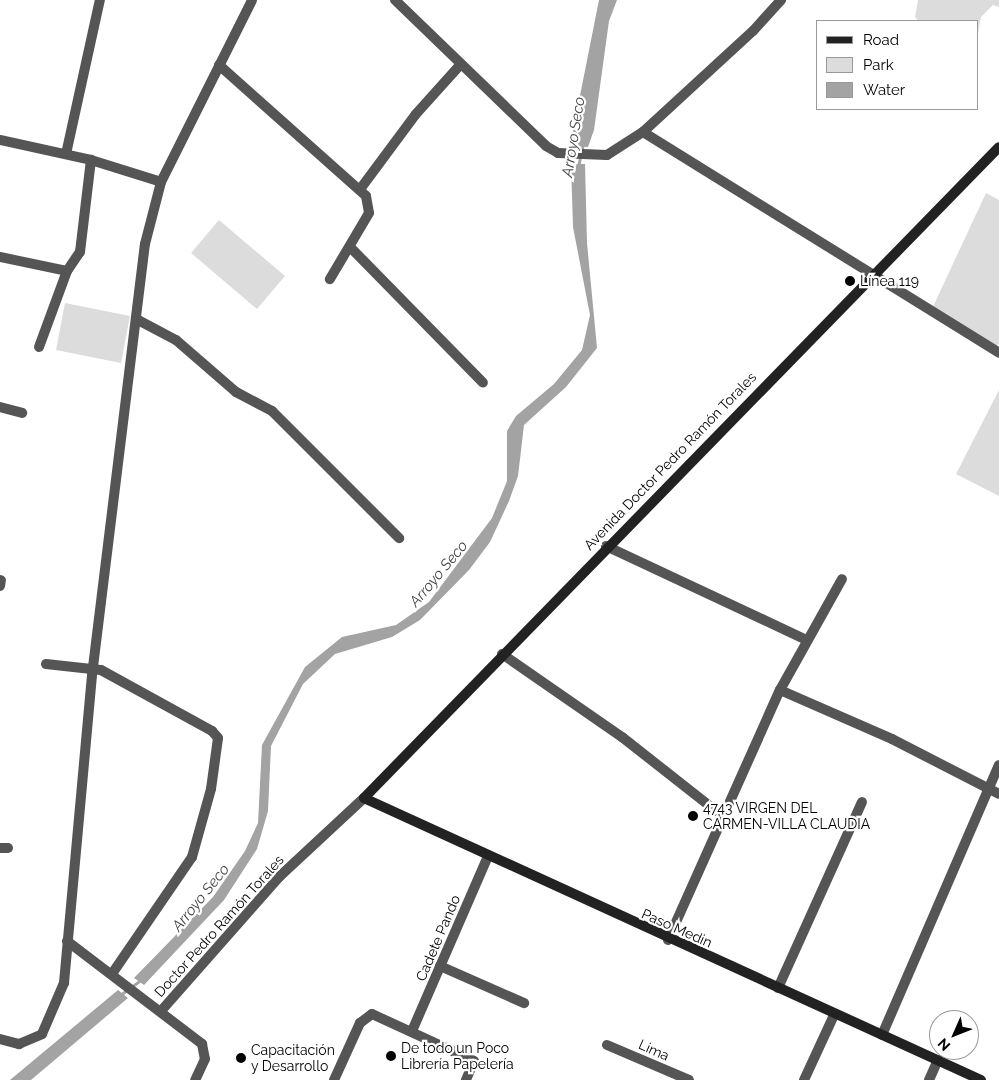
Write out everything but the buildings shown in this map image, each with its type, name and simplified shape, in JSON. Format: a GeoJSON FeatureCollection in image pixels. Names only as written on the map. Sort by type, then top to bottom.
{"type":"FeatureCollection","features":[{"type":"Feature","properties":{"kind":"street"},"geometry":{"type":"LineString","coordinates":[[66,154],[100,0]]}},
{"type":"Feature","properties":{"kind":"street"},"geometry":{"type":"LineString","coordinates":[[0,1039],[19,1044],[42,1034],[64,983],[93,667],[138,320],[145,244],[161,182],[252,0]]}},
{"type":"Feature","properties":{"kind":"street"},"geometry":{"type":"LineString","coordinates":[[395,0],[558,153],[607,156],[643,132],[753,31],[781,0]]}},
{"type":"Feature","properties":{"kind":"street"},"geometry":{"type":"LineString","coordinates":[[361,188],[416,114],[461,64]]}},
{"type":"Feature","properties":{"kind":"street"},"geometry":{"type":"LineString","coordinates":[[219,65],[361,188],[369,213],[352,249],[330,279]]}},
{"type":"Feature","properties":{"kind":"street"},"geometry":{"type":"LineString","coordinates":[[643,132],[999,353]]}},
{"type":"Feature","properties":{"kind":"street"},"geometry":{"type":"LineString","coordinates":[[0,140],[91,160],[161,182]]}},
{"type":"Feature","properties":{"kind":"street","name":"Avenida Doctor Pedro Ramón Torales"},"geometry":{"type":"LineString","coordinates":[[364,798],[606,546],[999,147]]}},
{"type":"Feature","properties":{"kind":"street"},"geometry":{"type":"LineString","coordinates":[[40,347],[67,271],[80,252],[91,160]]}},
{"type":"Feature","properties":{"kind":"street"},"geometry":{"type":"LineString","coordinates":[[352,249],[483,383]]}},
{"type":"Feature","properties":{"kind":"street"},"geometry":{"type":"LineString","coordinates":[[0,257],[67,271]]}},
{"type":"Feature","properties":{"kind":"street"},"geometry":{"type":"LineString","coordinates":[[138,320],[176,340],[227,386],[272,411],[399,538]]}},
{"type":"Feature","properties":{"kind":"street"},"geometry":{"type":"LineString","coordinates":[[0,407],[22,413]]}},
{"type":"Feature","properties":{"kind":"street"},"geometry":{"type":"LineString","coordinates":[[606,546],[807,640]]}},
{"type":"Feature","properties":{"kind":"street"},"geometry":{"type":"LineString","coordinates":[[668,940],[721,815],[780,690],[842,579]]}},
{"type":"Feature","properties":{"kind":"street"},"geometry":{"type":"LineString","coordinates":[[502,654],[622,737],[721,815]]}},
{"type":"Feature","properties":{"kind":"street"},"geometry":{"type":"LineString","coordinates":[[46,664],[93,667],[212,730],[218,738],[211,789],[192,856],[112,974]]}},
{"type":"Feature","properties":{"kind":"street"},"geometry":{"type":"LineString","coordinates":[[780,690],[892,739],[999,794]]}},
{"type":"Feature","properties":{"kind":"street"},"geometry":{"type":"LineString","coordinates":[[882,1035],[999,765]]}},
{"type":"Feature","properties":{"kind":"street","name":"Paso Medin"},"geometry":{"type":"LineString","coordinates":[[364,798],[668,940],[929,1056]]}},
{"type":"Feature","properties":{"kind":"street","name":"Doctor Pedro Ramón Torales"},"geometry":{"type":"LineString","coordinates":[[161,1011],[279,877],[364,798]]}},
{"type":"Feature","properties":{"kind":"street"},"geometry":{"type":"LineString","coordinates":[[778,988],[862,802]]}},
{"type":"Feature","properties":{"kind":"street","name":"Cadete Pando"},"geometry":{"type":"LineString","coordinates":[[412,1031],[488,856]]}},
{"type":"Feature","properties":{"kind":"street","name":"Doctor Pedro Ramón Torales"},"geometry":{"type":"LineString","coordinates":[[67,941],[197,1040],[205,1054],[195,1080]]}},
{"type":"Feature","properties":{"kind":"street"},"geometry":{"type":"LineString","coordinates":[[440,966],[524,1003]]}},
{"type":"Feature","properties":{"kind":"street"},"geometry":{"type":"LineString","coordinates":[[334,1080],[360,1023],[369,1015],[412,1031],[474,1061],[466,1080]]}},
{"type":"Feature","properties":{"kind":"street"},"geometry":{"type":"LineString","coordinates":[[804,1080],[834,1015]]}},
{"type":"Feature","properties":{"kind":"street","name":"Lima"},"geometry":{"type":"LineString","coordinates":[[608,1045],[689,1080]]}},
{"type":"Feature","properties":{"kind":"street"},"geometry":{"type":"LineString","coordinates":[[929,1080],[938,1060]]}},
{"type":"Feature","properties":{"kind":"street","name":"Paso Medin"},"geometry":{"type":"LineString","coordinates":[[938,1060],[981,1080]]}},
{"type":"Feature","properties":{"kind":"green space"},"geometry":{"type":"Polygon","coordinates":[[[918,0],[999,0],[999,7],[993,5],[981,17],[979,28],[979,20],[918,20],[915,17],[918,0]]]}},
{"type":"Feature","properties":{"kind":"green space"},"geometry":{"type":"Polygon","coordinates":[[[986,193],[999,200],[999,344],[993,348],[931,311],[986,193]]]}},
{"type":"Feature","properties":{"kind":"green space"},"geometry":{"type":"Polygon","coordinates":[[[219,220],[285,276],[257,309],[191,253],[219,220]]]}},
{"type":"Feature","properties":{"kind":"green space"},"geometry":{"type":"Polygon","coordinates":[[[65,303],[130,316],[121,363],[56,350],[65,303]]]}},
{"type":"Feature","properties":{"kind":"green space"},"geometry":{"type":"Polygon","coordinates":[[[999,390],[999,496],[956,474],[999,390]]]}},
{"type":"Feature","properties":{"kind":"water"},"geometry":{"type":"Polygon","coordinates":[[[599,0],[617,0],[609,21],[594,130],[588,147],[570,146],[599,0]]]}},
{"type":"Feature","properties":{"kind":"water"},"geometry":{"type":"Polygon","coordinates":[[[571,164],[585,164],[587,243],[597,348],[566,387],[524,425],[518,476],[509,501],[490,542],[469,570],[420,620],[392,637],[335,654],[303,684],[271,746],[268,811],[257,849],[224,900],[144,985],[134,978],[213,897],[245,851],[258,823],[262,745],[305,667],[342,637],[396,625],[429,602],[492,518],[507,481],[507,431],[516,416],[554,384],[582,350],[590,315],[573,227],[571,164]]]}},
{"type":"Feature","properties":{"kind":"water"},"geometry":{"type":"Polygon","coordinates":[[[118,990],[128,998],[31,1080],[10,1080],[118,990]]]}},
{"type":"Feature","properties":{"kind":"waterway","name":"Arroyo Seco"},"geometry":{"type":"LineString","coordinates":[[578,167],[583,144]]}},
{"type":"Feature","properties":{"kind":"waterway","name":"Arroyo Seco"},"geometry":{"type":"LineString","coordinates":[[120,995],[142,979]]}},
{"type":"Feature","properties":{"kind":"place","name":"Línea 119"},"geometry":{"type":"Point","coordinates":[850,281]}},
{"type":"Feature","properties":{"kind":"place","name":"4743 VIRGEN DEL CARMEN-VILLA CLAUDIA"},"geometry":{"type":"Point","coordinates":[693,816]}},
{"type":"Feature","properties":{"kind":"place","name":"De todo un Poco Librería Papelería"},"geometry":{"type":"Point","coordinates":[391,1056]}},
{"type":"Feature","properties":{"kind":"place","name":"Capacitación y Desarrollo"},"geometry":{"type":"Point","coordinates":[241,1058]}}]}
